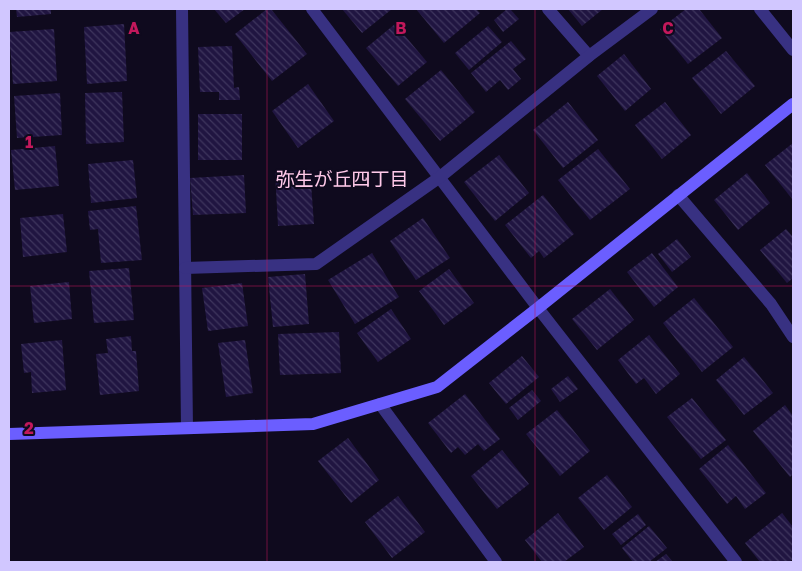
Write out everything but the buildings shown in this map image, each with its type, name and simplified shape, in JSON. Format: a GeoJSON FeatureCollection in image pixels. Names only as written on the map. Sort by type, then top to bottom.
{"type":"FeatureCollection","features":[{"type":"Feature","properties":{"kind":"street"},"geometry":{"type":"LineString","coordinates":[[182,9],[187,428]]}},
{"type":"Feature","properties":{"kind":"street"},"geometry":{"type":"LineString","coordinates":[[312,9],[538,308],[736,562]]}},
{"type":"Feature","properties":{"kind":"street"},"geometry":{"type":"LineString","coordinates":[[548,9],[589,56]]}},
{"type":"Feature","properties":{"kind":"street"},"geometry":{"type":"LineString","coordinates":[[185,268],[316,264],[440,177],[589,56],[652,9]]}},
{"type":"Feature","properties":{"kind":"street"},"geometry":{"type":"LineString","coordinates":[[760,9],[793,50]]}},
{"type":"Feature","properties":{"kind":"street"},"geometry":{"type":"LineString","coordinates":[[9,434],[312,424],[437,387],[793,104]]}},
{"type":"Feature","properties":{"kind":"street"},"geometry":{"type":"LineString","coordinates":[[678,195],[771,304],[793,337]]}},
{"type":"Feature","properties":{"kind":"street"},"geometry":{"type":"LineString","coordinates":[[380,404],[496,562]]}},
{"type":"Feature","properties":{"kind":"district","name":"弥生が丘四丁目"},"geometry":{"type":"Point","coordinates":[342,179]}}]}
